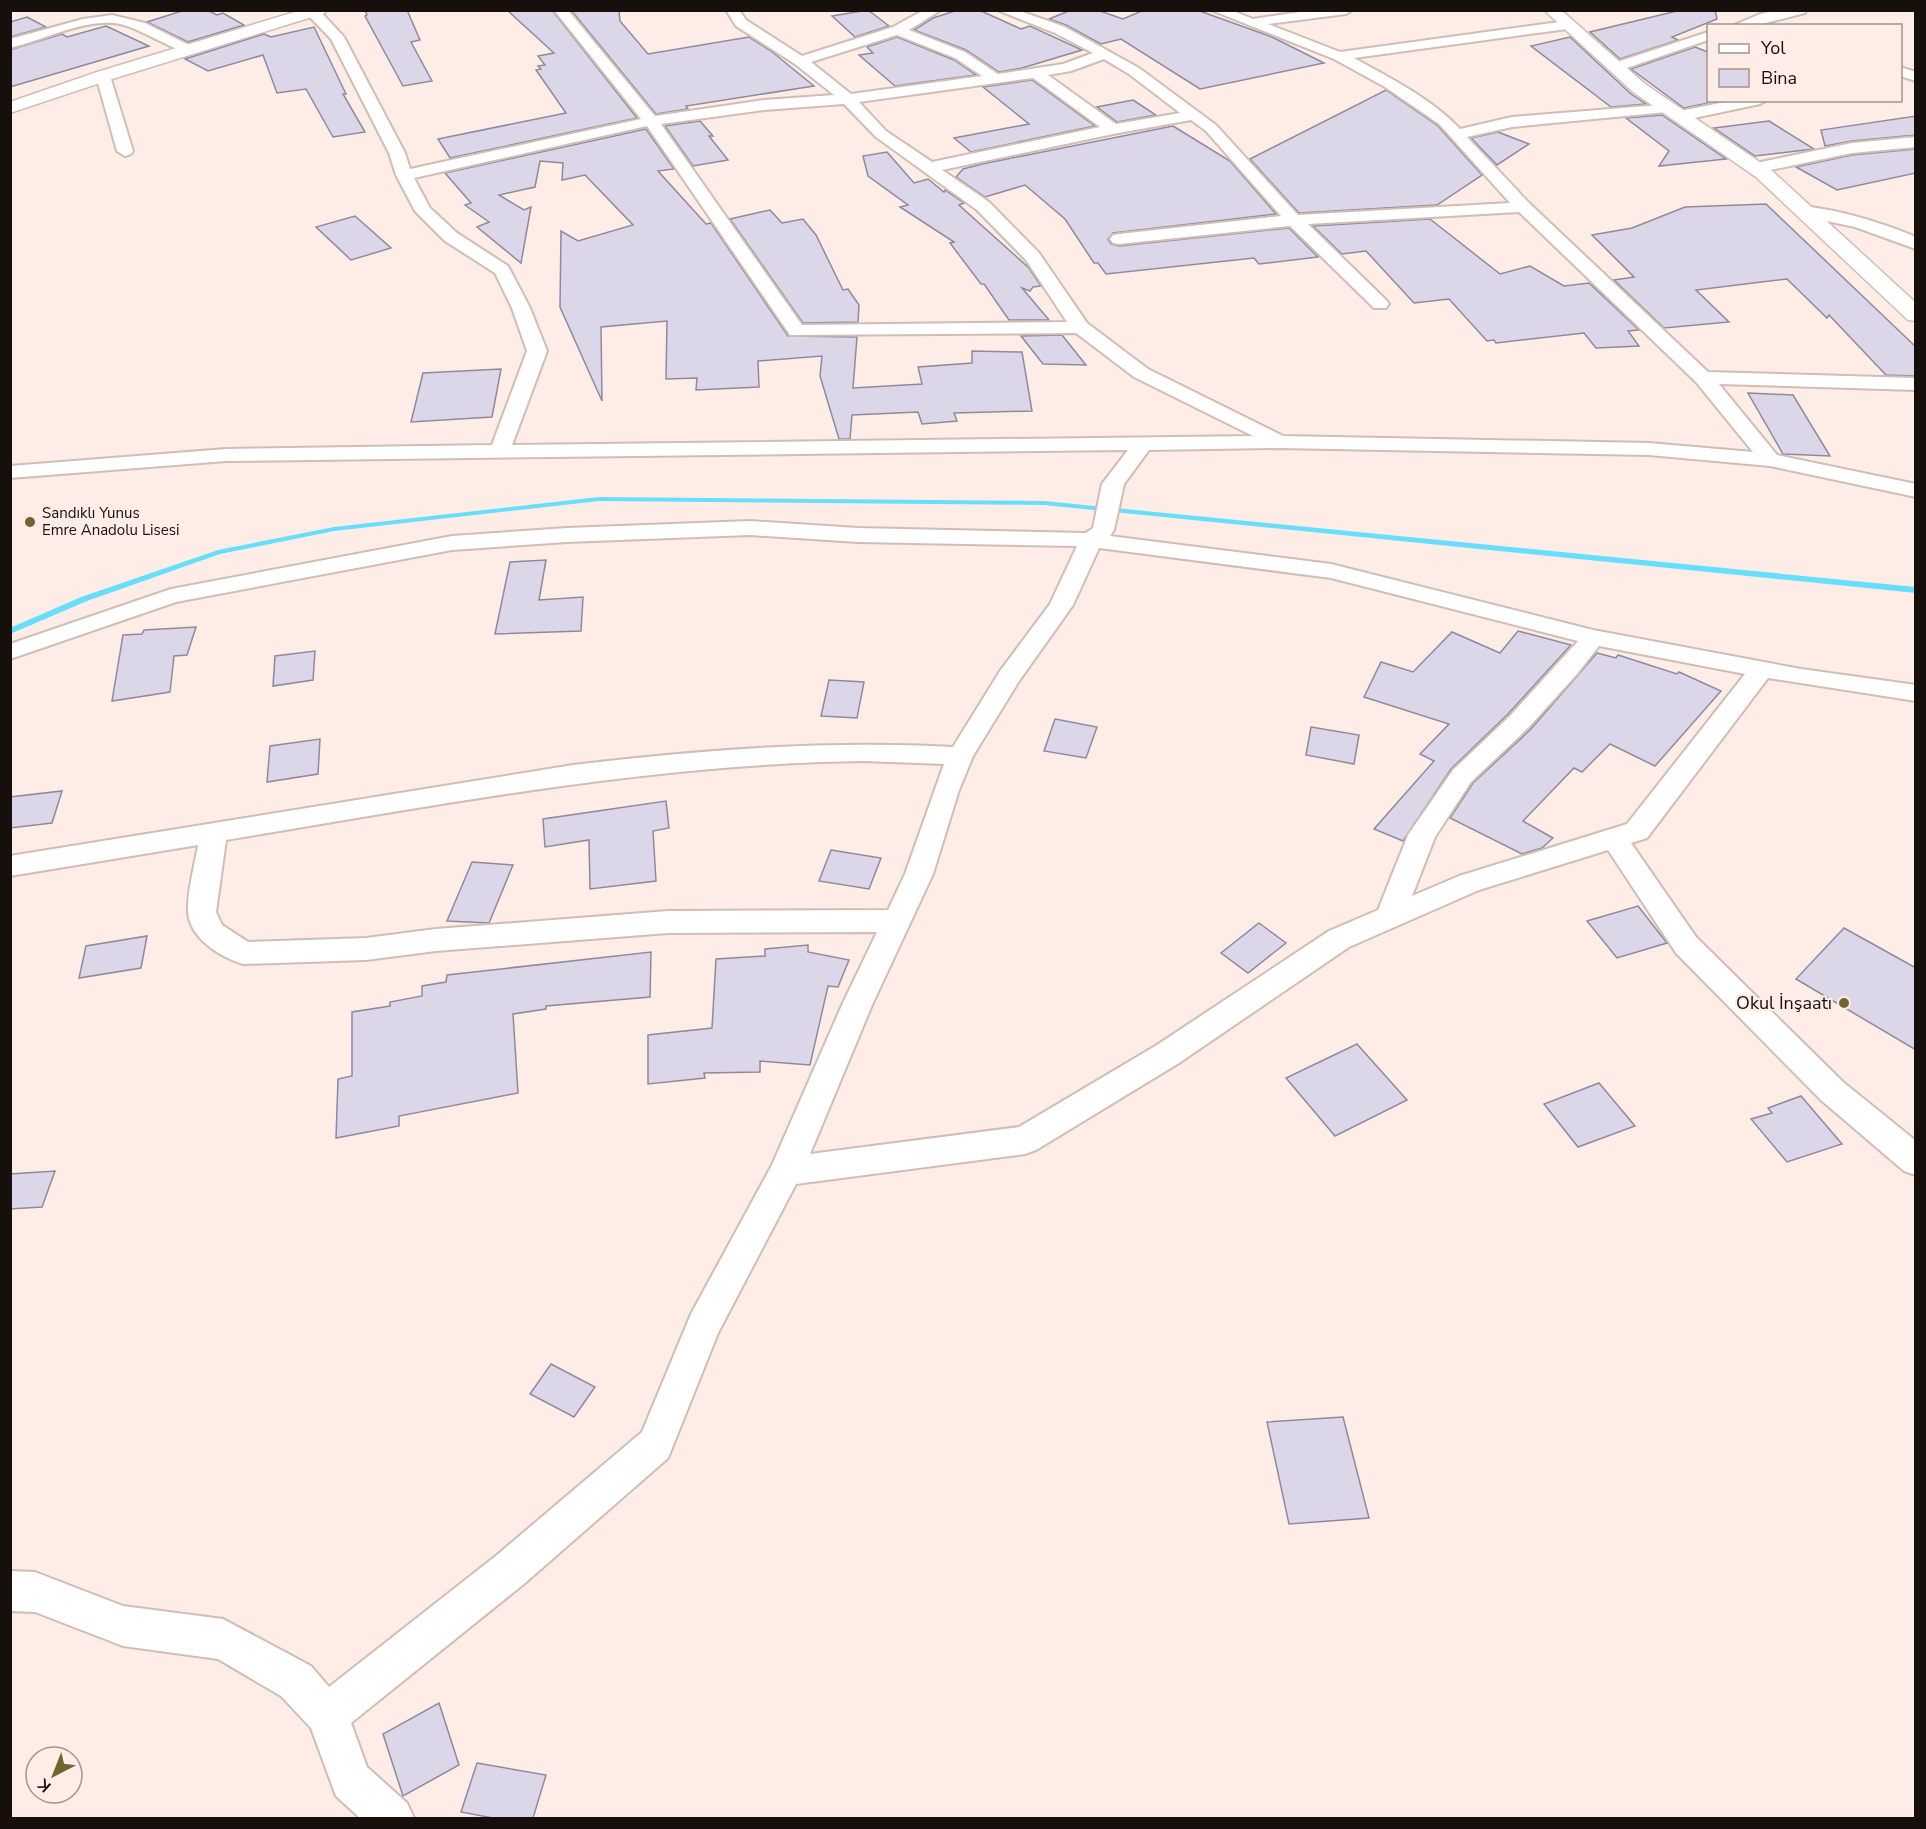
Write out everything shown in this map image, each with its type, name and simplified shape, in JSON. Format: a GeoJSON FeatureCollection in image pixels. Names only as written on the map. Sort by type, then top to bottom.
{"type":"FeatureCollection","features":[{"type":"Feature","properties":{"kind":"street"},"geometry":{"type":"LineString","coordinates":[[560,10],[651,122],[797,331],[1080,327]]}},
{"type":"Feature","properties":{"kind":"street"},"geometry":{"type":"LineString","coordinates":[[732,10],[741,23],[800,61],[848,99],[881,134],[983,206],[1034,257],[1080,327],[1141,373],[1280,442]]}},
{"type":"Feature","properties":{"kind":"street"},"geometry":{"type":"LineString","coordinates":[[800,61],[898,30],[935,10]]}},
{"type":"Feature","properties":{"kind":"street"},"geometry":{"type":"LineString","coordinates":[[1003,10],[1060,30],[1105,54],[1134,71],[1211,128],[1294,220],[1380,304]]}},
{"type":"Feature","properties":{"kind":"street"},"geometry":{"type":"LineString","coordinates":[[1217,10],[1339,56],[1390,84],[1443,121],[1523,207],[1703,378],[1770,460]]}},
{"type":"Feature","properties":{"kind":"street"},"geometry":{"type":"LineString","coordinates":[[1250,22],[1346,10]]}},
{"type":"Feature","properties":{"kind":"street"},"geometry":{"type":"LineString","coordinates":[[1551,10],[1639,88],[1756,168],[1916,315]]}},
{"type":"Feature","properties":{"kind":"street"},"geometry":{"type":"LineString","coordinates":[[1746,24],[1800,10]]}},
{"type":"Feature","properties":{"kind":"street"},"geometry":{"type":"LineString","coordinates":[[10,108],[103,76],[316,11],[337,37],[397,153],[404,175],[423,212],[451,237],[502,270],[521,308],[537,351],[500,451]]}},
{"type":"Feature","properties":{"kind":"street"},"geometry":{"type":"LineString","coordinates":[[1773,16],[1791,24]]}},
{"type":"Feature","properties":{"kind":"street"},"geometry":{"type":"LineString","coordinates":[[10,44],[111,18],[123,20],[190,49]]}},
{"type":"Feature","properties":{"kind":"street"},"geometry":{"type":"LineString","coordinates":[[1339,56],[1567,25]]}},
{"type":"Feature","properties":{"kind":"street"},"geometry":{"type":"LineString","coordinates":[[898,30],[960,56],[995,79]]}},
{"type":"Feature","properties":{"kind":"street"},"geometry":{"type":"LineString","coordinates":[[1616,67],[1707,36]]}},
{"type":"Feature","properties":{"kind":"street"},"geometry":{"type":"LineString","coordinates":[[404,175],[651,122],[764,105],[848,99],[1036,73],[1066,68],[1105,54]]}},
{"type":"Feature","properties":{"kind":"street"},"geometry":{"type":"LineString","coordinates":[[1036,73],[1113,129]]}},
{"type":"Feature","properties":{"kind":"street"},"geometry":{"type":"LineString","coordinates":[[103,76],[125,151]]}},
{"type":"Feature","properties":{"kind":"street"},"geometry":{"type":"LineString","coordinates":[[1456,135],[1512,122],[1673,111],[1744,102]]}},
{"type":"Feature","properties":{"kind":"street"},"geometry":{"type":"LineString","coordinates":[[928,168],[1113,129],[1194,116]]}},
{"type":"Feature","properties":{"kind":"street"},"geometry":{"type":"LineString","coordinates":[[1756,168],[1852,148],[1916,142]]}},
{"type":"Feature","properties":{"kind":"street"},"geometry":{"type":"LineString","coordinates":[[1119,239],[1294,220],[1523,207]]}},
{"type":"Feature","properties":{"kind":"street"},"geometry":{"type":"LineString","coordinates":[[1804,211],[1826,213],[1861,223],[1916,244]]}},
{"type":"Feature","properties":{"kind":"street"},"geometry":{"type":"LineString","coordinates":[[1703,378],[1916,384]]}},
{"type":"Feature","properties":{"kind":"street"},"geometry":{"type":"LineString","coordinates":[[10,472],[226,455],[1280,442],[1649,449],[1770,460],[1916,491]]}},
{"type":"Feature","properties":{"kind":"street"},"geometry":{"type":"LineString","coordinates":[[327,1715],[511,1569],[655,1445],[703,1326],[786,1171],[857,1005],[919,874],[946,790],[960,756],[1009,677],[1061,605],[1097,535],[1113,484],[1144,443]]}},
{"type":"Feature","properties":{"kind":"street"},"geometry":{"type":"LineString","coordinates":[[10,652],[171,596],[452,543],[567,535],[750,528],[858,535],[1097,535],[1331,571],[1593,637],[1762,669],[1916,693]]}},
{"type":"Feature","properties":{"kind":"street"},"geometry":{"type":"LineString","coordinates":[[1390,917],[1422,834],[1462,776],[1519,722],[1568,669],[1593,637]]}},
{"type":"Feature","properties":{"kind":"street"},"geometry":{"type":"LineString","coordinates":[[786,1171],[1025,1140],[1168,1054],[1339,939],[1469,883],[1637,831],[1762,669]]}},
{"type":"Feature","properties":{"kind":"street"},"geometry":{"type":"LineString","coordinates":[[10,866],[640,765],[789,755],[896,751],[960,756]]}},
{"type":"Feature","properties":{"kind":"street"},"geometry":{"type":"LineString","coordinates":[[214,832],[202,912],[210,932],[243,953],[366,949],[436,940],[668,922],[896,921]]}},
{"type":"Feature","properties":{"kind":"street"},"geometry":{"type":"LineString","coordinates":[[1614,838],[1686,945],[1832,1091],[1916,1161]]}},
{"type":"Feature","properties":{"kind":"street"},"geometry":{"type":"LineString","coordinates":[[10,1591],[35,1592],[123,1626],[223,1639],[296,1681],[327,1715],[351,1781],[392,1818]]}},
{"type":"Feature","properties":{"kind":"building"},"geometry":{"type":"Polygon","coordinates":[[[185,10],[207,10],[217,15],[223,13],[244,25],[188,42],[147,22],[185,10]]]}},
{"type":"Feature","properties":{"kind":"building"},"geometry":{"type":"Polygon","coordinates":[[[365,10],[407,10],[420,40],[411,42],[432,81],[403,86],[365,16],[367,15],[365,10]]]}},
{"type":"Feature","properties":{"kind":"building"},"geometry":{"type":"Polygon","coordinates":[[[507,10],[552,10],[637,118],[450,158],[438,139],[566,113],[536,70],[541,69],[538,66],[545,65],[538,56],[554,53],[507,10]]]}},
{"type":"Feature","properties":{"kind":"building"},"geometry":{"type":"Polygon","coordinates":[[[571,10],[619,10],[620,21],[648,54],[749,37],[771,51],[814,86],[686,106],[688,109],[656,114],[571,10]]]}},
{"type":"Feature","properties":{"kind":"building"},"geometry":{"type":"Polygon","coordinates":[[[868,10],[889,26],[855,37],[832,16],[868,10]]]}},
{"type":"Feature","properties":{"kind":"building"},"geometry":{"type":"Polygon","coordinates":[[[958,10],[979,10],[1021,29],[1030,26],[1082,50],[1022,68],[999,72],[966,50],[914,30],[933,18],[958,10]]]}},
{"type":"Feature","properties":{"kind":"building"},"geometry":{"type":"Polygon","coordinates":[[[1071,10],[1097,10],[1123,19],[1144,10],[1197,10],[1272,37],[1324,63],[1200,89],[1121,39],[1101,44],[1066,25],[1049,19],[1071,10]]]}},
{"type":"Feature","properties":{"kind":"building"},"geometry":{"type":"Polygon","coordinates":[[[1681,10],[1715,10],[1717,19],[1672,37],[1678,40],[1620,59],[1590,32],[1681,10]]]}},
{"type":"Feature","properties":{"kind":"building"},"geometry":{"type":"Polygon","coordinates":[[[27,17],[46,27],[10,37],[10,22],[27,17]]]}},
{"type":"Feature","properties":{"kind":"building"},"geometry":{"type":"Polygon","coordinates":[[[106,26],[149,46],[10,87],[10,50],[62,34],[67,37],[106,26]]]}},
{"type":"Feature","properties":{"kind":"building"},"geometry":{"type":"Polygon","coordinates":[[[314,27],[346,94],[343,94],[365,132],[333,137],[306,89],[277,93],[263,55],[208,71],[185,59],[264,34],[271,37],[314,27]]]}},
{"type":"Feature","properties":{"kind":"building"},"geometry":{"type":"Polygon","coordinates":[[[897,37],[954,60],[976,75],[895,86],[859,55],[873,53],[867,47],[897,37]]]}},
{"type":"Feature","properties":{"kind":"building"},"geometry":{"type":"Polygon","coordinates":[[[1570,37],[1631,94],[1646,104],[1611,107],[1531,46],[1570,37]]]}},
{"type":"Feature","properties":{"kind":"building"},"geometry":{"type":"Polygon","coordinates":[[[1695,47],[1707,52],[1708,103],[1684,108],[1631,69],[1695,47]]]}},
{"type":"Feature","properties":{"kind":"building"},"geometry":{"type":"Polygon","coordinates":[[[1032,80],[1095,126],[971,152],[954,138],[1029,124],[983,87],[1032,80]]]}},
{"type":"Feature","properties":{"kind":"building"},"geometry":{"type":"Polygon","coordinates":[[[1386,90],[1438,126],[1482,175],[1437,205],[1299,213],[1250,159],[1386,90]]]}},
{"type":"Feature","properties":{"kind":"building"},"geometry":{"type":"Polygon","coordinates":[[[1133,100],[1156,115],[1117,122],[1097,107],[1133,100]]]}},
{"type":"Feature","properties":{"kind":"building"},"geometry":{"type":"Polygon","coordinates":[[[1662,115],[1726,159],[1659,166],[1669,151],[1626,118],[1662,115]]]}},
{"type":"Feature","properties":{"kind":"building"},"geometry":{"type":"Polygon","coordinates":[[[1916,116],[1916,135],[1825,146],[1821,130],[1916,116]]]}},
{"type":"Feature","properties":{"kind":"building"},"geometry":{"type":"Polygon","coordinates":[[[700,121],[713,136],[709,136],[728,160],[693,166],[665,126],[700,121]]]}},
{"type":"Feature","properties":{"kind":"building"},"geometry":{"type":"Polygon","coordinates":[[[1769,121],[1814,149],[1755,156],[1714,128],[1769,121]]]}},
{"type":"Feature","properties":{"kind":"building"},"geometry":{"type":"Polygon","coordinates":[[[1173,126],[1230,161],[1276,214],[1113,233],[1108,239],[1111,244],[1119,246],[1289,228],[1318,257],[1259,264],[1254,258],[1106,274],[1098,263],[1094,263],[1065,219],[1025,185],[985,197],[956,177],[963,169],[982,164],[1173,126]]]}},
{"type":"Feature","properties":{"kind":"building"},"geometry":{"type":"Polygon","coordinates":[[[646,129],[674,169],[658,171],[706,224],[711,223],[788,336],[857,337],[853,388],[922,384],[918,367],[972,363],[972,351],[1022,352],[1032,411],[954,413],[957,421],[922,424],[918,412],[852,415],[850,439],[839,439],[820,376],[822,356],[758,361],[759,387],[696,390],[697,378],[666,379],[667,321],[601,327],[602,401],[560,307],[561,231],[578,241],[633,225],[585,175],[562,180],[563,163],[540,161],[535,187],[499,195],[524,210],[531,207],[521,263],[477,227],[489,222],[465,205],[471,203],[445,173],[646,129]]]}},
{"type":"Feature","properties":{"kind":"building"},"geometry":{"type":"Polygon","coordinates":[[[1498,132],[1529,144],[1497,165],[1471,138],[1498,132]]]}},
{"type":"Feature","properties":{"kind":"building"},"geometry":{"type":"Polygon","coordinates":[[[1916,149],[1916,173],[1837,190],[1796,167],[1852,155],[1916,149]]]}},
{"type":"Feature","properties":{"kind":"building"},"geometry":{"type":"Polygon","coordinates":[[[887,152],[914,183],[928,179],[944,192],[945,190],[964,203],[959,205],[1029,268],[1041,286],[1033,287],[1030,291],[1022,288],[1049,320],[1009,320],[984,284],[981,284],[950,243],[954,242],[900,207],[908,205],[868,176],[863,156],[887,152]]]}},
{"type":"Feature","properties":{"kind":"building"},"geometry":{"type":"Polygon","coordinates":[[[1766,204],[1916,347],[1916,376],[1886,375],[1829,315],[1827,318],[1787,279],[1696,290],[1729,322],[1664,328],[1614,280],[1634,277],[1592,235],[1632,228],[1685,207],[1766,204]]]}},
{"type":"Feature","properties":{"kind":"building"},"geometry":{"type":"Polygon","coordinates":[[[770,210],[782,223],[803,219],[816,235],[843,290],[848,289],[859,305],[858,322],[803,323],[730,219],[770,210]]]}},
{"type":"Feature","properties":{"kind":"building"},"geometry":{"type":"Polygon","coordinates":[[[355,216],[391,248],[351,260],[316,227],[355,216]]]}},
{"type":"Feature","properties":{"kind":"building"},"geometry":{"type":"Polygon","coordinates":[[[1430,219],[1500,274],[1530,266],[1564,286],[1589,283],[1639,330],[1628,331],[1639,346],[1596,348],[1584,333],[1496,343],[1494,340],[1487,341],[1449,299],[1414,303],[1366,251],[1342,254],[1313,226],[1430,219]]]}},
{"type":"Feature","properties":{"kind":"building"},"geometry":{"type":"Polygon","coordinates":[[[1062,335],[1086,365],[1043,364],[1021,336],[1062,335]]]}},
{"type":"Feature","properties":{"kind":"building"},"geometry":{"type":"Polygon","coordinates":[[[501,369],[492,417],[411,422],[423,373],[501,369]]]}},
{"type":"Feature","properties":{"kind":"building"},"geometry":{"type":"Polygon","coordinates":[[[1748,393],[1793,395],[1830,456],[1783,454],[1748,393]]]}},
{"type":"Feature","properties":{"kind":"building"},"geometry":{"type":"Polygon","coordinates":[[[546,560],[539,600],[583,597],[581,631],[495,634],[510,562],[546,560]]]}},
{"type":"Feature","properties":{"kind":"building"},"geometry":{"type":"Polygon","coordinates":[[[196,627],[187,655],[174,656],[170,692],[112,701],[123,635],[142,634],[144,630],[196,627]]]}},
{"type":"Feature","properties":{"kind":"building"},"geometry":{"type":"Polygon","coordinates":[[[1518,631],[1571,645],[1508,714],[1451,769],[1403,841],[1374,829],[1434,761],[1420,754],[1449,724],[1364,697],[1381,662],[1413,672],[1452,632],[1500,653],[1518,631]]]}},
{"type":"Feature","properties":{"kind":"building"},"geometry":{"type":"Polygon","coordinates":[[[315,651],[313,680],[273,686],[275,656],[315,651]]]}},
{"type":"Feature","properties":{"kind":"building"},"geometry":{"type":"Polygon","coordinates":[[[1597,653],[1616,658],[1618,655],[1677,674],[1679,672],[1721,691],[1655,766],[1610,744],[1582,772],[1574,768],[1523,821],[1553,838],[1542,848],[1522,854],[1450,818],[1473,783],[1530,730],[1597,653]]]}},
{"type":"Feature","properties":{"kind":"building"},"geometry":{"type":"Polygon","coordinates":[[[829,680],[864,682],[857,718],[821,716],[829,680]]]}},
{"type":"Feature","properties":{"kind":"building"},"geometry":{"type":"Polygon","coordinates":[[[1055,719],[1097,727],[1086,758],[1044,751],[1055,719]]]}},
{"type":"Feature","properties":{"kind":"building"},"geometry":{"type":"Polygon","coordinates":[[[1311,727],[1359,735],[1354,764],[1306,755],[1311,727]]]}},
{"type":"Feature","properties":{"kind":"building"},"geometry":{"type":"Polygon","coordinates":[[[320,739],[318,774],[267,782],[270,746],[320,739]]]}},
{"type":"Feature","properties":{"kind":"building"},"geometry":{"type":"Polygon","coordinates":[[[62,791],[52,823],[10,828],[10,797],[62,791]]]}},
{"type":"Feature","properties":{"kind":"building"},"geometry":{"type":"Polygon","coordinates":[[[666,801],[669,828],[653,831],[656,881],[590,889],[589,840],[545,847],[543,819],[666,801]]]}},
{"type":"Feature","properties":{"kind":"building"},"geometry":{"type":"Polygon","coordinates":[[[831,850],[881,858],[869,889],[819,881],[831,850]]]}},
{"type":"Feature","properties":{"kind":"building"},"geometry":{"type":"Polygon","coordinates":[[[472,862],[513,865],[489,923],[447,921],[472,862]]]}},
{"type":"Feature","properties":{"kind":"building"},"geometry":{"type":"Polygon","coordinates":[[[1638,906],[1667,943],[1617,958],[1587,921],[1638,906]]]}},
{"type":"Feature","properties":{"kind":"building"},"geometry":{"type":"Polygon","coordinates":[[[1259,923],[1286,943],[1248,973],[1221,953],[1259,923]]]}},
{"type":"Feature","properties":{"kind":"building"},"geometry":{"type":"Polygon","coordinates":[[[1844,928],[1916,968],[1916,1050],[1796,979],[1844,928]]]}},
{"type":"Feature","properties":{"kind":"building"},"geometry":{"type":"Polygon","coordinates":[[[147,936],[141,968],[79,978],[86,946],[147,936]]]}},
{"type":"Feature","properties":{"kind":"building"},"geometry":{"type":"Polygon","coordinates":[[[808,945],[808,952],[849,960],[838,987],[828,986],[810,1065],[760,1061],[760,1072],[704,1073],[705,1078],[648,1084],[648,1035],[712,1028],[716,959],[765,956],[765,949],[808,945]]]}},
{"type":"Feature","properties":{"kind":"building"},"geometry":{"type":"Polygon","coordinates":[[[651,952],[650,997],[546,1006],[546,1009],[513,1014],[518,1093],[399,1116],[399,1126],[336,1138],[338,1079],[352,1076],[352,1012],[390,1006],[390,1002],[422,996],[422,986],[446,982],[447,975],[651,952]]]}},
{"type":"Feature","properties":{"kind":"building"},"geometry":{"type":"Polygon","coordinates":[[[1357,1044],[1407,1100],[1335,1136],[1286,1078],[1357,1044]]]}},
{"type":"Feature","properties":{"kind":"building"},"geometry":{"type":"Polygon","coordinates":[[[1599,1083],[1635,1126],[1578,1147],[1544,1104],[1599,1083]]]}},
{"type":"Feature","properties":{"kind":"building"},"geometry":{"type":"Polygon","coordinates":[[[1801,1096],[1842,1144],[1787,1162],[1751,1119],[1772,1113],[1768,1108],[1801,1096]]]}},
{"type":"Feature","properties":{"kind":"building"},"geometry":{"type":"Polygon","coordinates":[[[55,1171],[42,1207],[10,1209],[10,1174],[55,1171]]]}},
{"type":"Feature","properties":{"kind":"building"},"geometry":{"type":"Polygon","coordinates":[[[551,1364],[595,1387],[574,1417],[530,1394],[551,1364]]]}},
{"type":"Feature","properties":{"kind":"building"},"geometry":{"type":"Polygon","coordinates":[[[1343,1417],[1369,1518],[1289,1524],[1267,1422],[1343,1417]]]}},
{"type":"Feature","properties":{"kind":"building"},"geometry":{"type":"Polygon","coordinates":[[[439,1703],[459,1765],[403,1796],[383,1734],[439,1703]]]}},
{"type":"Feature","properties":{"kind":"building"},"geometry":{"type":"Polygon","coordinates":[[[477,1763],[546,1775],[533,1818],[493,1818],[461,1812],[477,1763]]]}},
{"type":"Feature","properties":{"kind":"waterway"},"geometry":{"type":"LineString","coordinates":[[10,631],[84,599],[218,552],[334,529],[599,499],[1044,503],[1916,590]]}},
{"type":"Feature","properties":{"kind":"place","name":"Sandıklı Yunus Emre Anadolu Lisesi"},"geometry":{"type":"Point","coordinates":[30,522]}},
{"type":"Feature","properties":{"kind":"place","name":"Okul İnşaatı"},"geometry":{"type":"Point","coordinates":[1844,1003]}}]}
